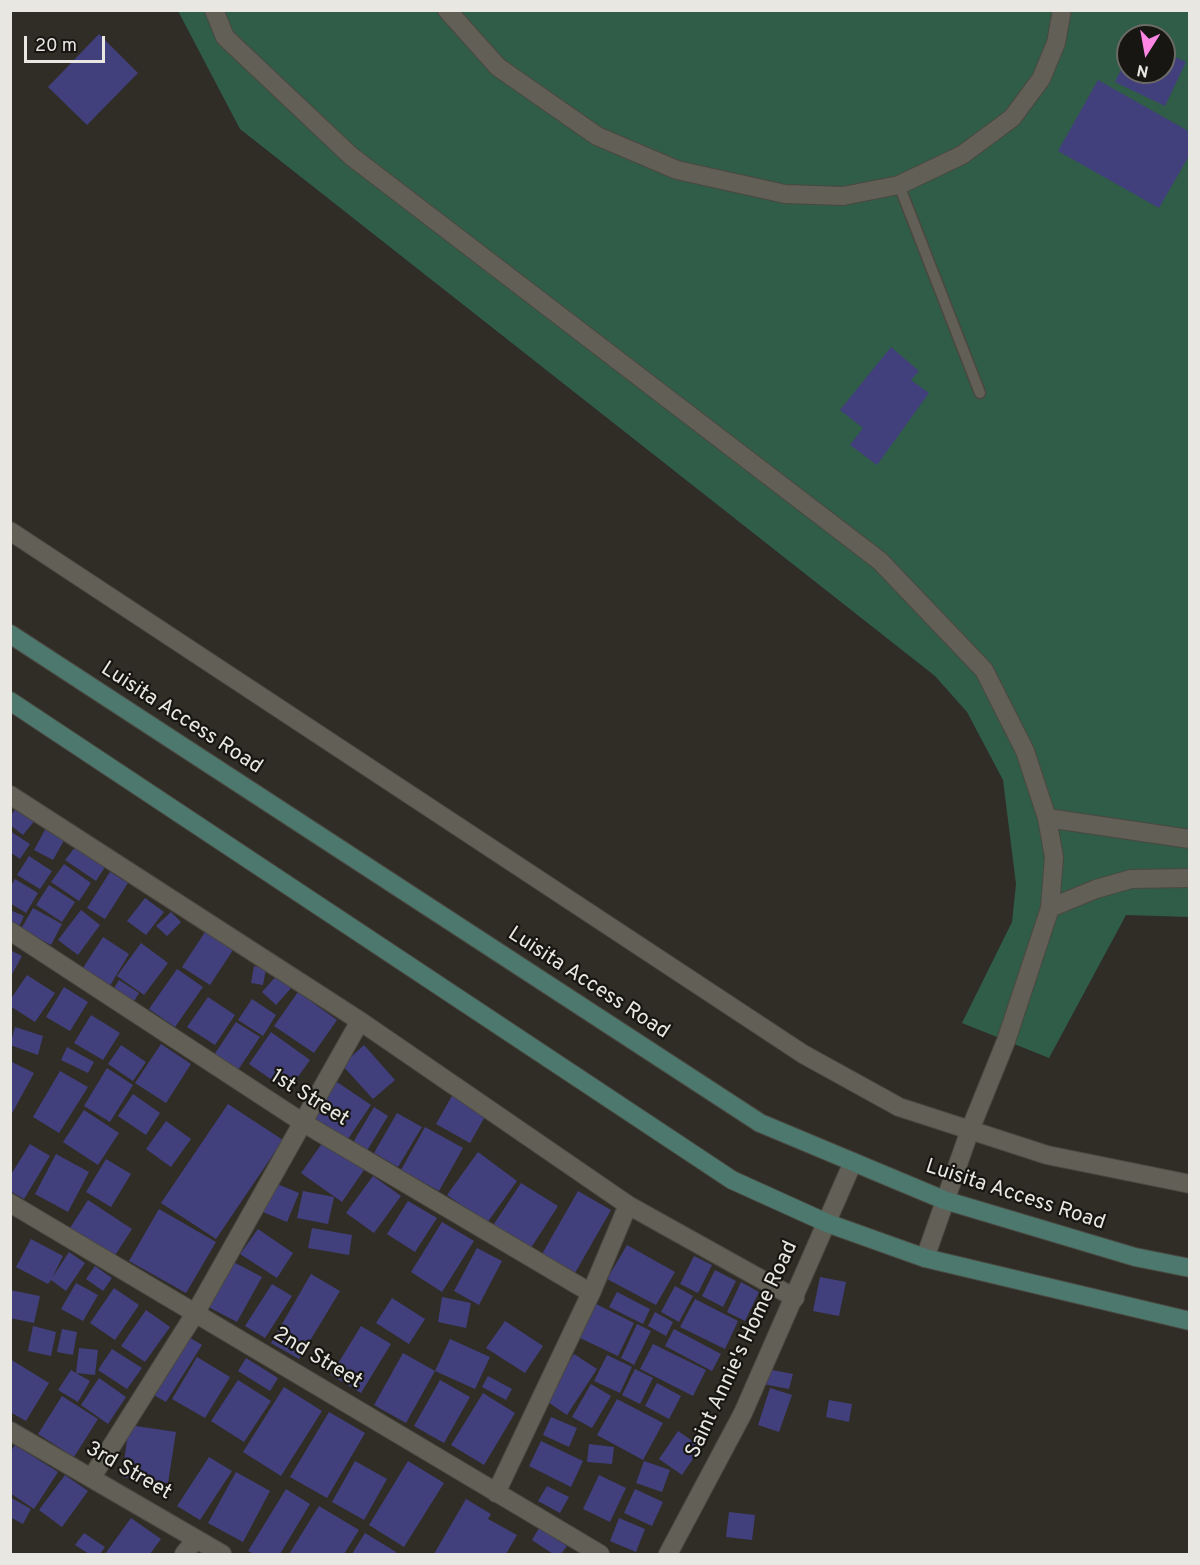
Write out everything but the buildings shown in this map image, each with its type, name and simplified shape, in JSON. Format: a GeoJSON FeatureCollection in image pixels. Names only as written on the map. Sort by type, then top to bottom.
{"type":"FeatureCollection","features":[{"type":"Feature","properties":{"kind":"main road","name":"Luisita Access Road"},"geometry":{"type":"LineString","coordinates":[[10,634],[760,1123],[944,1200],[1135,1257],[1190,1268]]}},
{"type":"Feature","properties":{"kind":"main road"},"geometry":{"type":"LineString","coordinates":[[10,701],[732,1180],[827,1223],[925,1258],[1190,1320]]}},
{"type":"Feature","properties":{"kind":"street"},"geometry":{"type":"LineString","coordinates":[[214,10],[225,37],[351,156],[880,561],[984,670],[1025,752],[1047,818],[1054,856],[1050,908],[1006,1041],[970,1130],[925,1258]]}},
{"type":"Feature","properties":{"kind":"street"},"geometry":{"type":"LineString","coordinates":[[447,10],[498,67],[597,136],[677,170],[785,194],[843,196],[899,184],[962,155],[1012,118],[1041,79],[1056,43],[1062,10]]}},
{"type":"Feature","properties":{"kind":"street"},"geometry":{"type":"LineString","coordinates":[[10,531],[803,1054],[899,1107],[1047,1155],[1190,1184]]}},
{"type":"Feature","properties":{"kind":"street"},"geometry":{"type":"LineString","coordinates":[[10,795],[360,1021],[628,1205],[795,1298]]}},
{"type":"Feature","properties":{"kind":"street"},"geometry":{"type":"LineString","coordinates":[[1047,818],[1190,839]]}},
{"type":"Feature","properties":{"kind":"street"},"geometry":{"type":"LineString","coordinates":[[1050,908],[1096,889],[1131,879],[1190,878]]}},
{"type":"Feature","properties":{"kind":"street","name":"1st Street"},"geometry":{"type":"LineString","coordinates":[[10,931],[302,1122],[591,1293]]}},
{"type":"Feature","properties":{"kind":"street"},"geometry":{"type":"LineString","coordinates":[[92,1477],[196,1312],[360,1021]]}},
{"type":"Feature","properties":{"kind":"street","name":"Saint Annie's Home Road"},"geometry":{"type":"LineString","coordinates":[[668,1554],[743,1413],[853,1162]]}},
{"type":"Feature","properties":{"kind":"street","name":"2nd Street"},"geometry":{"type":"LineString","coordinates":[[10,1203],[600,1554]]}},
{"type":"Feature","properties":{"kind":"street"},"geometry":{"type":"LineString","coordinates":[[496,1492],[591,1293],[628,1205]]}},
{"type":"Feature","properties":{"kind":"street","name":"3rd Street"},"geometry":{"type":"LineString","coordinates":[[10,1431],[222,1554]]}},
{"type":"Feature","properties":{"kind":"street"},"geometry":{"type":"LineString","coordinates":[[184,1554],[196,1539]]}},
{"type":"Feature","properties":{"kind":"lane"},"geometry":{"type":"LineString","coordinates":[[899,184],[980,393]]}},
{"type":"Feature","properties":{"kind":"green space"},"geometry":{"type":"Polygon","coordinates":[[[178,11],[1189,11],[1189,917],[1126,915],[1049,1058],[962,1023],[1012,922],[1016,884],[1003,780],[967,712],[935,676],[240,129],[178,11]]]}}]}
